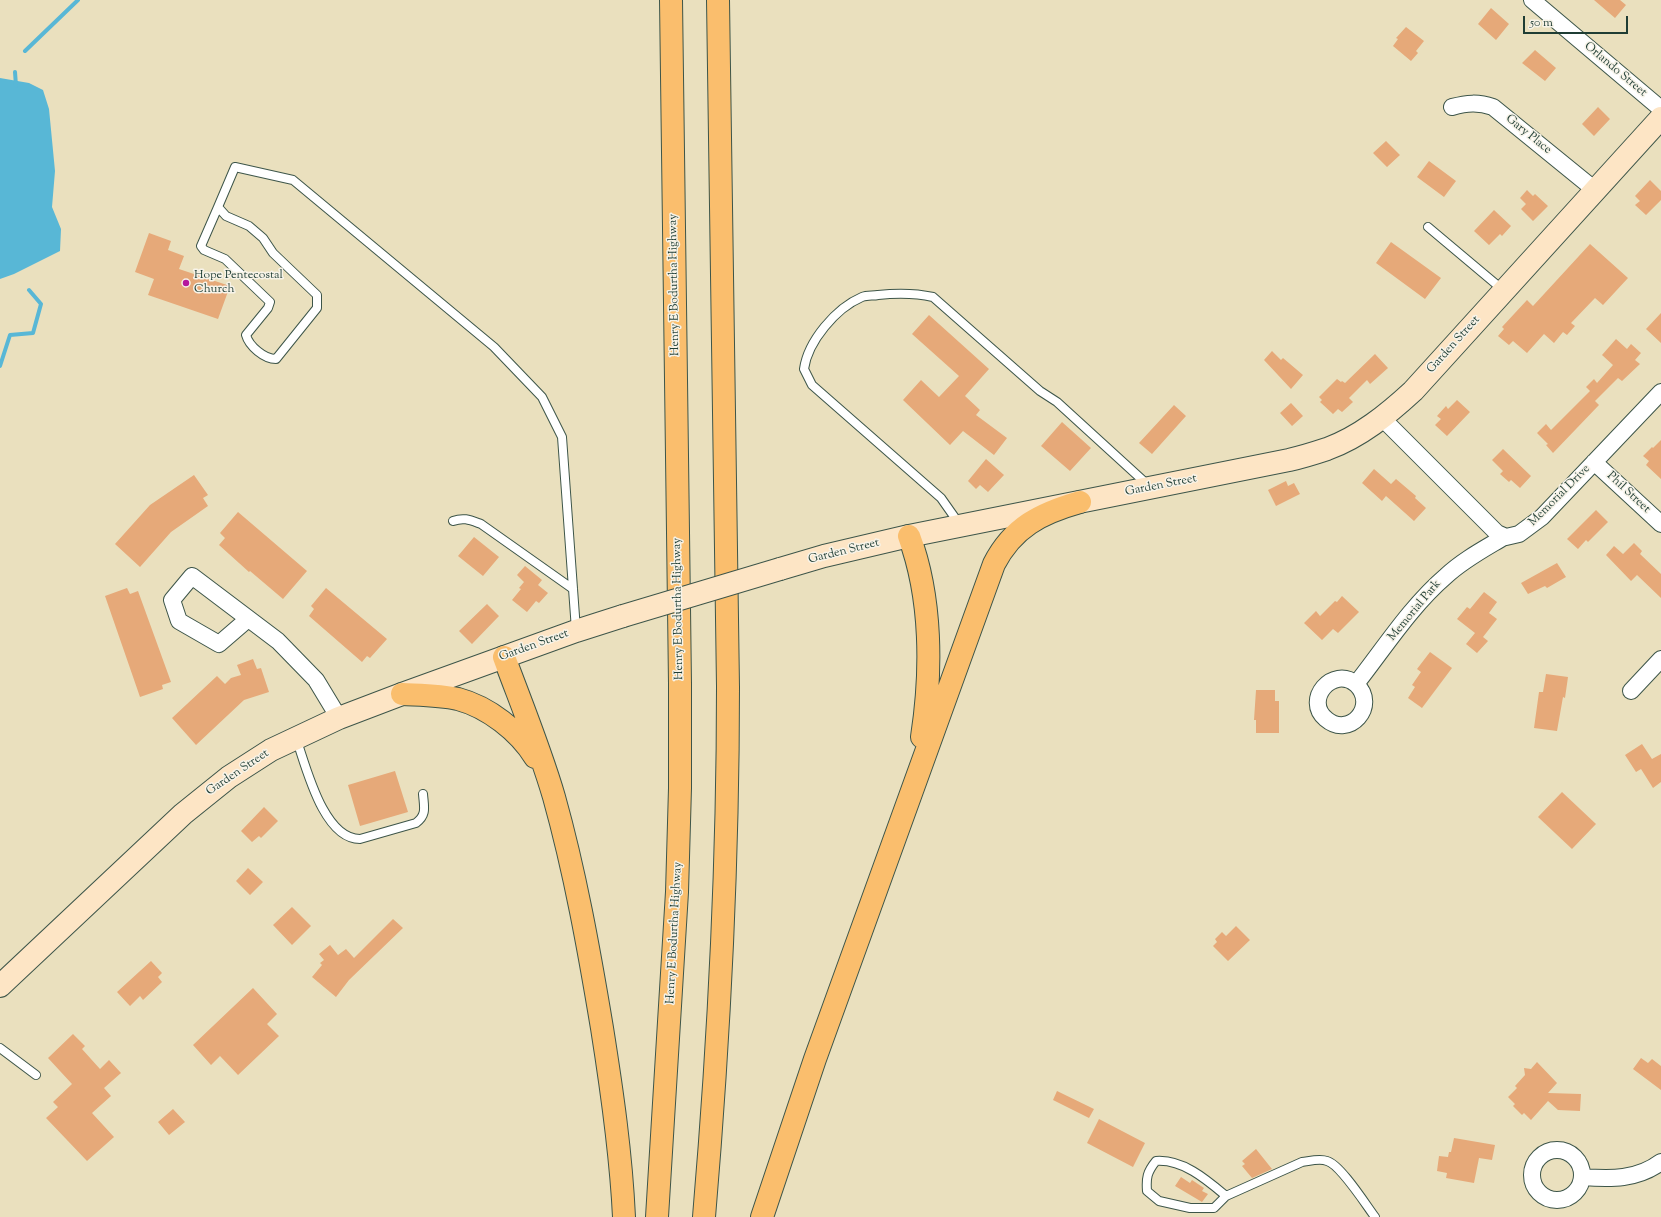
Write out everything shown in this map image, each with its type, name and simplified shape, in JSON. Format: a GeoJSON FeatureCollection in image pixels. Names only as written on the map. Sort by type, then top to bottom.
{"type":"FeatureCollection","features":[{"type":"Feature","properties":{"kind":"highway","name":"Henry E Bodurtha Highway"},"geometry":{"type":"LineString","coordinates":[[657,1217],[674,950],[680,788],[671,0]]}},
{"type":"Feature","properties":{"kind":"highway"},"geometry":{"type":"LineString","coordinates":[[704,1217],[721,960],[727,790],[728,687],[718,0]]}},
{"type":"Feature","properties":{"kind":"highway"},"geometry":{"type":"LineString","coordinates":[[762,1217],[813,1066],[989,575],[1000,553],[1015,534],[1034,520],[1056,509],[1080,502]]}},
{"type":"Feature","properties":{"kind":"highway"},"geometry":{"type":"LineString","coordinates":[[902,818],[912,787],[919,756],[925,713],[927,670],[927,636],[923,598],[915,552],[909,536]]}},
{"type":"Feature","properties":{"kind":"highway"},"geometry":{"type":"LineString","coordinates":[[504,657],[534,736],[554,797],[593,970],[617,1134],[624,1217]]}},
{"type":"Feature","properties":{"kind":"highway"},"geometry":{"type":"LineString","coordinates":[[402,694],[436,696],[458,700],[480,708],[502,722],[514,731],[531,751],[543,772],[554,797]]}},
{"type":"Feature","properties":{"kind":"street","name":"Orlando Street"},"geometry":{"type":"LineString","coordinates":[[1532,0],[1661,109]]}},
{"type":"Feature","properties":{"kind":"street","name":"Gary Place"},"geometry":{"type":"LineString","coordinates":[[1452,107],[1468,103],[1481,103],[1493,107],[1595,190]]}},
{"type":"Feature","properties":{"kind":"street","name":"Garden Street"},"geometry":{"type":"LineString","coordinates":[[0,986],[182,814],[229,777],[250,763],[295,738],[339,718],[576,631],[824,556],[909,536],[1151,488],[1310,454],[1329,449],[1345,441],[1382,418],[1413,391],[1661,118]]}},
{"type":"Feature","properties":{"kind":"street","name":"Memorial Drive"},"geometry":{"type":"LineString","coordinates":[[1504,537],[1518,534],[1538,520],[1661,392]]}},
{"type":"Feature","properties":{"kind":"street"},"geometry":{"type":"LineString","coordinates":[[1382,418],[1497,533],[1504,537]]}},
{"type":"Feature","properties":{"kind":"street","name":"Phil Street"},"geometry":{"type":"LineString","coordinates":[[1594,462],[1661,524]]}},
{"type":"Feature","properties":{"kind":"street","name":"Memorial Park"},"geometry":{"type":"LineString","coordinates":[[1356,684],[1414,609],[1436,584],[1469,558],[1504,537]]}},
{"type":"Feature","properties":{"kind":"street"},"geometry":{"type":"LineString","coordinates":[[248,619],[219,644],[179,620],[172,600],[192,576],[278,641],[316,680],[339,718]]}},
{"type":"Feature","properties":{"kind":"street"},"geometry":{"type":"LineString","coordinates":[[1631,691],[1661,659]]}},
{"type":"Feature","properties":{"kind":"street"},"geometry":{"type":"LineString","coordinates":[[1582,1178],[1612,1179],[1632,1176],[1643,1173],[1661,1162]]}},
{"type":"Feature","properties":{"kind":"lane"},"geometry":{"type":"LineString","coordinates":[[218,207],[226,216],[249,226],[263,238],[273,253],[317,295],[317,308],[276,359],[265,357],[248,341],[246,335],[268,308],[270,302],[225,259],[202,248],[201,246],[235,167],[293,180],[494,347],[542,397],[562,436],[576,631]]}},
{"type":"Feature","properties":{"kind":"lane"},"geometry":{"type":"LineString","coordinates":[[1428,227],[1504,290]]}},
{"type":"Feature","properties":{"kind":"lane"},"geometry":{"type":"LineString","coordinates":[[960,526],[941,498],[812,385],[804,369],[809,349],[818,335],[839,312],[863,297],[894,294],[913,294],[933,297],[1040,392],[1057,402],[1151,488]]}},
{"type":"Feature","properties":{"kind":"lane"},"geometry":{"type":"LineString","coordinates":[[453,521],[468,519],[481,524],[573,589]]}},
{"type":"Feature","properties":{"kind":"lane"},"geometry":{"type":"LineString","coordinates":[[295,738],[323,810],[335,826],[346,836],[353,839],[360,839],[416,823],[422,818],[424,809],[423,794]]}},
{"type":"Feature","properties":{"kind":"lane"},"geometry":{"type":"LineString","coordinates":[[0,1048],[36,1075]]}},
{"type":"Feature","properties":{"kind":"lane"},"geometry":{"type":"LineString","coordinates":[[1226,1196],[1211,1183],[1177,1163],[1156,1161],[1150,1168],[1146,1180],[1147,1191],[1158,1201],[1190,1208],[1214,1208],[1226,1196],[1302,1162],[1327,1161],[1338,1168],[1375,1217]]}},
{"type":"Feature","properties":{"kind":"water"},"geometry":{"type":"Polygon","coordinates":[[[0,78],[29,83],[43,90],[49,109],[55,171],[52,207],[61,229],[60,251],[14,274],[0,279],[0,78]]]}},
{"type":"Feature","properties":{"kind":"building"},"geometry":{"type":"Polygon","coordinates":[[[1594,0],[1620,0],[1626,5],[1615,18],[1594,0]]]}},
{"type":"Feature","properties":{"kind":"building"},"geometry":{"type":"Polygon","coordinates":[[[1491,8],[1509,24],[1496,40],[1478,24],[1491,8]]]}},
{"type":"Feature","properties":{"kind":"building"},"geometry":{"type":"Polygon","coordinates":[[[1406,27],[1424,41],[1416,51],[1418,53],[1411,61],[1393,46],[1398,39],[1396,38],[1406,27]]]}},
{"type":"Feature","properties":{"kind":"building"},"geometry":{"type":"Polygon","coordinates":[[[1535,50],[1556,68],[1545,81],[1522,63],[1535,50]]]}},
{"type":"Feature","properties":{"kind":"building"},"geometry":{"type":"Polygon","coordinates":[[[1598,107],[1610,119],[1594,136],[1582,124],[1598,107]]]}},
{"type":"Feature","properties":{"kind":"building"},"geometry":{"type":"Polygon","coordinates":[[[1386,141],[1400,155],[1387,167],[1373,153],[1386,141]]]}},
{"type":"Feature","properties":{"kind":"building"},"geometry":{"type":"Polygon","coordinates":[[[1429,161],[1456,181],[1444,197],[1417,177],[1429,161]]]}},
{"type":"Feature","properties":{"kind":"building"},"geometry":{"type":"Polygon","coordinates":[[[1650,180],[1661,191],[1661,200],[1646,215],[1635,205],[1640,201],[1635,196],[1650,180]]]}},
{"type":"Feature","properties":{"kind":"building"},"geometry":{"type":"Polygon","coordinates":[[[1527,190],[1533,196],[1535,194],[1548,206],[1533,221],[1521,209],[1526,204],[1520,198],[1527,190]]]}},
{"type":"Feature","properties":{"kind":"building"},"geometry":{"type":"Polygon","coordinates":[[[1494,210],[1511,226],[1502,236],[1500,234],[1489,245],[1474,231],[1494,210]]]}},
{"type":"Feature","properties":{"kind":"building","name":"Hope Pentecostal Church"},"geometry":{"type":"Polygon","coordinates":[[[149,233],[171,241],[168,250],[184,256],[179,269],[230,286],[218,319],[148,295],[154,279],[135,272],[149,233]]]}},
{"type":"Feature","properties":{"kind":"building"},"geometry":{"type":"Polygon","coordinates":[[[1391,242],[1441,278],[1425,299],[1376,263],[1391,242]]]}},
{"type":"Feature","properties":{"kind":"building"},"geometry":{"type":"Polygon","coordinates":[[[1590,244],[1628,278],[1603,305],[1595,298],[1571,323],[1575,326],[1567,335],[1563,332],[1554,343],[1544,334],[1527,353],[1513,341],[1509,345],[1498,336],[1504,329],[1502,327],[1527,300],[1533,306],[1590,244]]]}},
{"type":"Feature","properties":{"kind":"building"},"geometry":{"type":"Polygon","coordinates":[[[1661,313],[1661,343],[1646,329],[1661,313]]]}},
{"type":"Feature","properties":{"kind":"building"},"geometry":{"type":"Polygon","coordinates":[[[929,315],[989,369],[965,396],[980,410],[976,415],[1007,438],[994,455],[963,431],[950,445],[903,400],[921,380],[939,397],[959,376],[912,334],[929,315]]]}},
{"type":"Feature","properties":{"kind":"building"},"geometry":{"type":"Polygon","coordinates":[[[1616,339],[1627,349],[1631,344],[1641,353],[1635,360],[1640,364],[1622,381],[1618,378],[1595,401],[1599,405],[1553,453],[1546,445],[1548,444],[1537,433],[1546,424],[1551,430],[1590,391],[1586,387],[1594,379],[1597,383],[1613,365],[1602,355],[1616,339]]]}},
{"type":"Feature","properties":{"kind":"building"},"geometry":{"type":"Polygon","coordinates":[[[1272,351],[1281,360],[1283,358],[1303,375],[1291,389],[1264,360],[1272,351]]]}},
{"type":"Feature","properties":{"kind":"building"},"geometry":{"type":"Polygon","coordinates":[[[1375,354],[1388,368],[1370,384],[1367,380],[1349,398],[1353,402],[1342,412],[1338,409],[1333,414],[1320,402],[1322,400],[1319,397],[1337,379],[1345,383],[1375,354]]]}},
{"type":"Feature","properties":{"kind":"building"},"geometry":{"type":"Polygon","coordinates":[[[1457,400],[1470,412],[1447,436],[1435,425],[1441,419],[1437,416],[1446,406],[1448,409],[1457,400]]]}},
{"type":"Feature","properties":{"kind":"building"},"geometry":{"type":"Polygon","coordinates":[[[1291,403],[1303,416],[1292,426],[1280,413],[1291,403]]]}},
{"type":"Feature","properties":{"kind":"building"},"geometry":{"type":"Polygon","coordinates":[[[1174,405],[1186,416],[1152,454],[1139,443],[1174,405]]]}},
{"type":"Feature","properties":{"kind":"building"},"geometry":{"type":"Polygon","coordinates":[[[1062,422],[1091,448],[1070,471],[1041,446],[1062,422]]]}},
{"type":"Feature","properties":{"kind":"building"},"geometry":{"type":"Polygon","coordinates":[[[1661,440],[1661,479],[1646,465],[1649,461],[1643,456],[1661,440]]]}},
{"type":"Feature","properties":{"kind":"building"},"geometry":{"type":"Polygon","coordinates":[[[1503,449],[1531,476],[1520,488],[1511,480],[1509,482],[1500,474],[1503,471],[1492,460],[1503,449]]]}},
{"type":"Feature","properties":{"kind":"building"},"geometry":{"type":"Polygon","coordinates":[[[986,459],[1004,475],[988,492],[980,485],[976,489],[968,481],[986,459]]]}},
{"type":"Feature","properties":{"kind":"building"},"geometry":{"type":"Polygon","coordinates":[[[1374,469],[1391,484],[1396,479],[1416,496],[1415,498],[1426,508],[1414,521],[1386,496],[1382,501],[1362,483],[1374,469]]]}},
{"type":"Feature","properties":{"kind":"building"},"geometry":{"type":"Polygon","coordinates":[[[194,475],[208,495],[203,498],[208,506],[171,532],[140,567],[115,544],[150,505],[194,475]]]}},
{"type":"Feature","properties":{"kind":"building"},"geometry":{"type":"Polygon","coordinates":[[[1286,481],[1288,486],[1294,483],[1300,494],[1276,506],[1268,490],[1286,481]]]}},
{"type":"Feature","properties":{"kind":"building"},"geometry":{"type":"Polygon","coordinates":[[[1596,510],[1608,522],[1588,542],[1586,540],[1578,549],[1567,539],[1596,510]]]}},
{"type":"Feature","properties":{"kind":"building"},"geometry":{"type":"Polygon","coordinates":[[[238,512],[307,571],[283,599],[250,571],[249,572],[219,545],[225,538],[220,533],[238,512]]]}},
{"type":"Feature","properties":{"kind":"building"},"geometry":{"type":"Polygon","coordinates":[[[474,537],[499,557],[483,576],[458,556],[474,537]]]}},
{"type":"Feature","properties":{"kind":"building"},"geometry":{"type":"Polygon","coordinates":[[[1634,543],[1642,551],[1640,554],[1661,574],[1661,598],[1637,575],[1631,581],[1606,555],[1614,546],[1623,554],[1634,543]]]}},
{"type":"Feature","properties":{"kind":"building"},"geometry":{"type":"Polygon","coordinates":[[[1557,563],[1566,577],[1547,588],[1545,586],[1528,594],[1521,583],[1557,563]]]}},
{"type":"Feature","properties":{"kind":"building"},"geometry":{"type":"Polygon","coordinates":[[[525,566],[542,580],[538,585],[548,593],[539,603],[536,601],[527,612],[512,600],[521,589],[519,588],[524,582],[517,575],[525,566]]]}},
{"type":"Feature","properties":{"kind":"building"},"geometry":{"type":"Polygon","coordinates":[[[127,588],[130,594],[138,591],[171,682],[162,685],[163,689],[140,697],[105,596],[127,588]]]}},
{"type":"Feature","properties":{"kind":"building"},"geometry":{"type":"Polygon","coordinates":[[[326,588],[387,639],[370,658],[367,656],[362,662],[309,616],[314,609],[311,606],[326,588]]]}},
{"type":"Feature","properties":{"kind":"building"},"geometry":{"type":"Polygon","coordinates":[[[1484,592],[1497,602],[1489,613],[1497,619],[1483,637],[1488,641],[1477,653],[1466,644],[1475,633],[1457,619],[1467,607],[1470,609],[1484,592]]]}},
{"type":"Feature","properties":{"kind":"building"},"geometry":{"type":"Polygon","coordinates":[[[1342,596],[1359,612],[1338,633],[1333,629],[1322,640],[1304,623],[1316,611],[1320,616],[1342,596]]]}},
{"type":"Feature","properties":{"kind":"building"},"geometry":{"type":"Polygon","coordinates":[[[487,604],[499,616],[472,644],[459,631],[487,604]]]}},
{"type":"Feature","properties":{"kind":"building"},"geometry":{"type":"Polygon","coordinates":[[[1430,652],[1452,668],[1422,708],[1408,698],[1415,687],[1412,685],[1421,672],[1417,669],[1430,652]]]}},
{"type":"Feature","properties":{"kind":"building"},"geometry":{"type":"Polygon","coordinates":[[[253,659],[257,669],[261,668],[269,692],[244,700],[196,745],[172,718],[217,676],[225,684],[231,678],[241,675],[237,665],[253,659]]]}},
{"type":"Feature","properties":{"kind":"building"},"geometry":{"type":"Polygon","coordinates":[[[1546,674],[1568,677],[1565,698],[1563,697],[1557,731],[1534,728],[1539,692],[1543,692],[1546,674]]]}},
{"type":"Feature","properties":{"kind":"building"},"geometry":{"type":"Polygon","coordinates":[[[1256,690],[1275,690],[1275,701],[1279,701],[1279,733],[1256,733],[1256,720],[1254,720],[1256,690]]]}},
{"type":"Feature","properties":{"kind":"building"},"geometry":{"type":"Polygon","coordinates":[[[1642,744],[1652,759],[1661,754],[1661,782],[1653,788],[1641,769],[1636,772],[1625,755],[1642,744]]]}},
{"type":"Feature","properties":{"kind":"building"},"geometry":{"type":"Polygon","coordinates":[[[395,771],[408,812],[360,826],[348,785],[395,771]]]}},
{"type":"Feature","properties":{"kind":"building"},"geometry":{"type":"Polygon","coordinates":[[[1562,792],[1596,824],[1572,849],[1538,817],[1562,792]]]}},
{"type":"Feature","properties":{"kind":"building"},"geometry":{"type":"Polygon","coordinates":[[[264,807],[278,821],[261,838],[259,836],[252,842],[241,831],[264,807]]]}},
{"type":"Feature","properties":{"kind":"building"},"geometry":{"type":"Polygon","coordinates":[[[248,868],[263,882],[250,895],[236,881],[248,868]]]}},
{"type":"Feature","properties":{"kind":"building"},"geometry":{"type":"Polygon","coordinates":[[[292,907],[311,926],[292,945],[273,925],[292,907]]]}},
{"type":"Feature","properties":{"kind":"building"},"geometry":{"type":"Polygon","coordinates":[[[393,919],[403,928],[349,980],[336,997],[312,977],[322,965],[320,963],[324,960],[319,954],[330,945],[338,955],[346,949],[354,958],[393,919]]]}},
{"type":"Feature","properties":{"kind":"building"},"geometry":{"type":"Polygon","coordinates":[[[1236,926],[1250,940],[1228,961],[1213,946],[1217,942],[1215,939],[1222,932],[1226,936],[1236,926]]]}},
{"type":"Feature","properties":{"kind":"building"},"geometry":{"type":"Polygon","coordinates":[[[151,961],[162,973],[158,977],[162,982],[143,1000],[140,996],[130,1006],[117,992],[151,961]]]}},
{"type":"Feature","properties":{"kind":"building"},"geometry":{"type":"Polygon","coordinates":[[[253,988],[277,1014],[267,1024],[279,1036],[238,1075],[220,1056],[211,1065],[193,1045],[253,988]]]}},
{"type":"Feature","properties":{"kind":"building"},"geometry":{"type":"Polygon","coordinates":[[[73,1034],[85,1046],[82,1049],[100,1069],[109,1060],[121,1073],[104,1088],[111,1096],[92,1113],[114,1137],[87,1161],[46,1118],[58,1107],[53,1102],[72,1084],[48,1058],[73,1034]]]}},
{"type":"Feature","properties":{"kind":"building"},"geometry":{"type":"Polygon","coordinates":[[[1641,1058],[1648,1063],[1652,1059],[1661,1066],[1661,1090],[1633,1069],[1641,1058]]]}},
{"type":"Feature","properties":{"kind":"building"},"geometry":{"type":"Polygon","coordinates":[[[1537,1062],[1557,1083],[1548,1093],[1581,1094],[1580,1111],[1558,1110],[1548,1101],[1531,1120],[1524,1113],[1522,1115],[1513,1106],[1515,1104],[1508,1097],[1517,1088],[1515,1086],[1525,1075],[1524,1068],[1531,1069],[1537,1062]]]}},
{"type":"Feature","properties":{"kind":"building"},"geometry":{"type":"Polygon","coordinates":[[[1057,1091],[1094,1109],[1089,1118],[1053,1100],[1057,1091]]]}},
{"type":"Feature","properties":{"kind":"building"},"geometry":{"type":"Polygon","coordinates":[[[173,1109],[185,1122],[169,1135],[158,1122],[173,1109]]]}},
{"type":"Feature","properties":{"kind":"building"},"geometry":{"type":"Polygon","coordinates":[[[1099,1119],[1145,1143],[1133,1167],[1087,1143],[1099,1119]]]}},
{"type":"Feature","properties":{"kind":"building"},"geometry":{"type":"Polygon","coordinates":[[[1454,1138],[1495,1145],[1492,1160],[1479,1158],[1474,1183],[1446,1178],[1447,1173],[1437,1171],[1439,1156],[1448,1157],[1449,1152],[1451,1152],[1454,1138]]]}},
{"type":"Feature","properties":{"kind":"building"},"geometry":{"type":"Polygon","coordinates":[[[1256,1149],[1272,1169],[1252,1178],[1242,1166],[1245,1164],[1242,1161],[1256,1149]]]}},
{"type":"Feature","properties":{"kind":"building"},"geometry":{"type":"Polygon","coordinates":[[[1181,1177],[1190,1183],[1192,1180],[1204,1188],[1202,1191],[1208,1194],[1202,1202],[1175,1186],[1181,1177]]]}},
{"type":"Feature","properties":{"kind":"waterway"},"geometry":{"type":"LineString","coordinates":[[25,51],[78,0]]}},
{"type":"Feature","properties":{"kind":"waterway"},"geometry":{"type":"LineString","coordinates":[[15,72],[16,86]]}},
{"type":"Feature","properties":{"kind":"waterway"},"geometry":{"type":"LineString","coordinates":[[0,366],[10,335],[33,333],[41,304],[29,290]]}},
{"type":"Feature","properties":{"kind":"place","name":"Hope Pentecostal Church"},"geometry":{"type":"Point","coordinates":[186,283]}}]}
